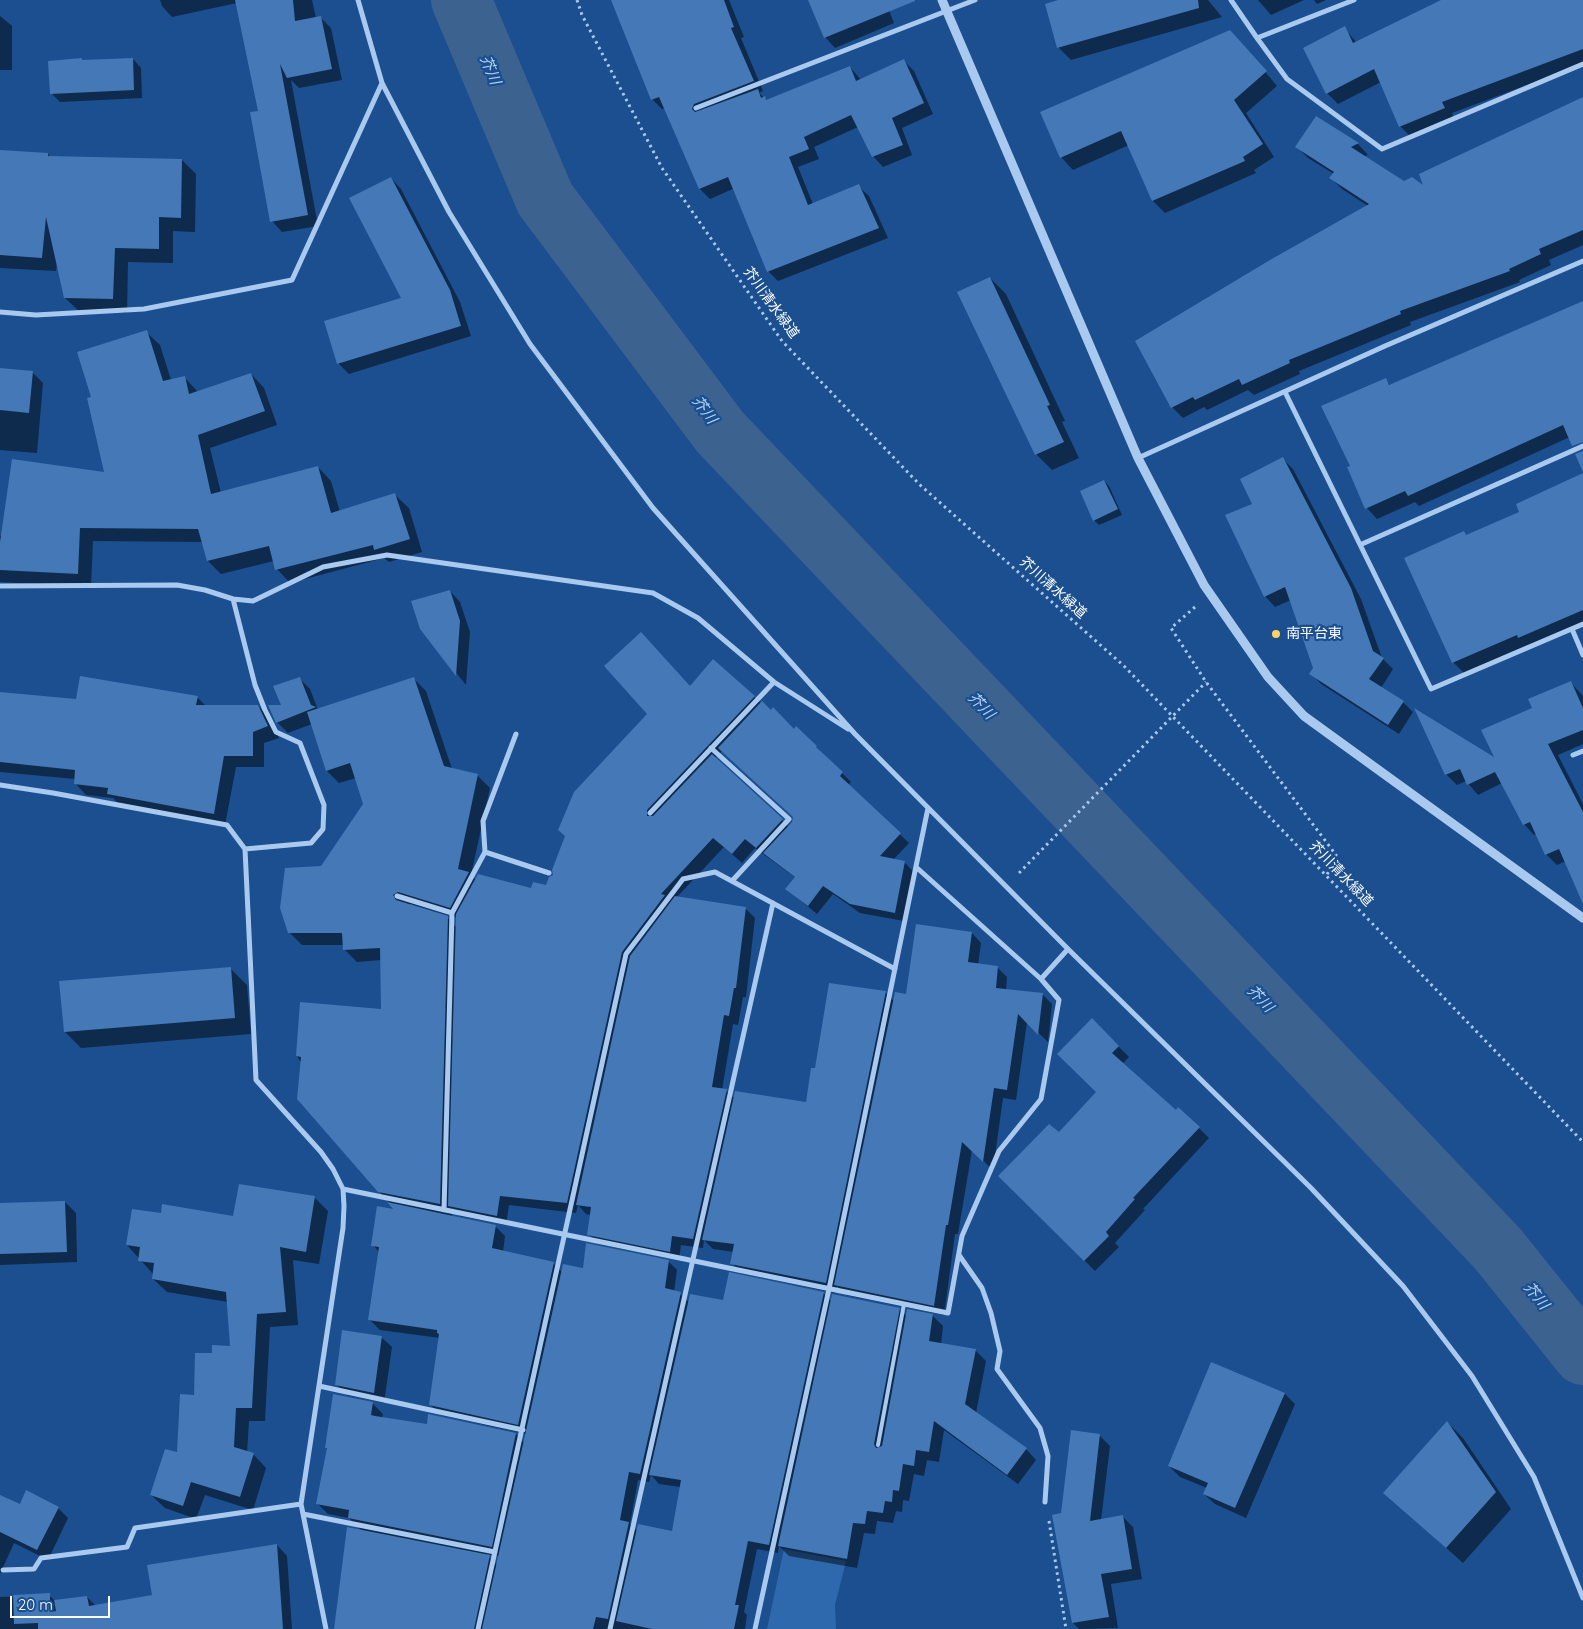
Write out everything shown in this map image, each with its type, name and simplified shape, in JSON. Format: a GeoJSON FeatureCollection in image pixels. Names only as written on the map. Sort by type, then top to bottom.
{"type":"FeatureCollection","features":[{"type":"Feature","properties":{"kind":"street"},"geometry":{"type":"LineString","coordinates":[[358,0],[382,83],[449,212],[530,344],[653,508],[855,734],[1068,949],[1311,1188],[1403,1286],[1472,1376],[1534,1477],[1583,1598]]}},
{"type":"Feature","properties":{"kind":"street"},"geometry":{"type":"LineString","coordinates":[[942,0],[1138,458],[1204,585],[1268,678],[1304,716],[1583,918]]}},
{"type":"Feature","properties":{"kind":"street"},"geometry":{"type":"LineString","coordinates":[[696,108],[975,0]]}},
{"type":"Feature","properties":{"kind":"street"},"geometry":{"type":"LineString","coordinates":[[1231,0],[1287,79],[1382,149],[1583,64]]}},
{"type":"Feature","properties":{"kind":"street"},"geometry":{"type":"LineString","coordinates":[[1257,38],[1354,0]]}},
{"type":"Feature","properties":{"kind":"street"},"geometry":{"type":"LineString","coordinates":[[0,312],[36,315],[144,309],[292,280],[382,83]]}},
{"type":"Feature","properties":{"kind":"street"},"geometry":{"type":"LineString","coordinates":[[1138,458],[1583,261]]}},
{"type":"Feature","properties":{"kind":"street"},"geometry":{"type":"LineString","coordinates":[[1284,392],[1362,544],[1431,688],[1583,624]]}},
{"type":"Feature","properties":{"kind":"street"},"geometry":{"type":"LineString","coordinates":[[1362,544],[1583,446]]}},
{"type":"Feature","properties":{"kind":"street"},"geometry":{"type":"LineString","coordinates":[[0,586],[177,585],[205,590],[233,599],[253,601],[323,567],[387,555],[653,593],[698,618],[774,682],[855,734]]}},
{"type":"Feature","properties":{"kind":"street"},"geometry":{"type":"LineString","coordinates":[[1204,585],[1211,594]]}},
{"type":"Feature","properties":{"kind":"street"},"geometry":{"type":"LineString","coordinates":[[233,599],[255,685],[265,710],[276,732],[300,743],[324,805],[323,829],[311,843],[245,849]]}},
{"type":"Feature","properties":{"kind":"street"},"geometry":{"type":"LineString","coordinates":[[1572,629],[1583,655]]}},
{"type":"Feature","properties":{"kind":"street"},"geometry":{"type":"LineString","coordinates":[[650,813],[774,682]]}},
{"type":"Feature","properties":{"kind":"street"},"geometry":{"type":"LineString","coordinates":[[444,1210],[452,913],[485,852],[483,821],[516,734]]}},
{"type":"Feature","properties":{"kind":"street"},"geometry":{"type":"LineString","coordinates":[[711,748],[789,819],[732,881]]}},
{"type":"Feature","properties":{"kind":"street"},"geometry":{"type":"LineString","coordinates":[[1573,755],[1583,751]]}},
{"type":"Feature","properties":{"kind":"street"},"geometry":{"type":"LineString","coordinates":[[0,785],[227,825],[245,849],[256,1080],[320,1152],[343,1189],[343,1228],[301,1504],[326,1629]]}},
{"type":"Feature","properties":{"kind":"street"},"geometry":{"type":"LineString","coordinates":[[755,1629],[829,1289],[928,808]]}},
{"type":"Feature","properties":{"kind":"street"},"geometry":{"type":"LineString","coordinates":[[485,852],[549,873]]}},
{"type":"Feature","properties":{"kind":"street"},"geometry":{"type":"LineString","coordinates":[[343,1189],[948,1313],[962,1236],[999,1151],[1041,1099],[1059,1000],[1041,979],[916,866]]}},
{"type":"Feature","properties":{"kind":"street"},"geometry":{"type":"LineString","coordinates":[[478,1629],[566,1235],[626,954],[683,879],[715,872],[895,969]]}},
{"type":"Feature","properties":{"kind":"street"},"geometry":{"type":"LineString","coordinates":[[397,896],[452,913]]}},
{"type":"Feature","properties":{"kind":"street"},"geometry":{"type":"LineString","coordinates":[[610,1629],[773,903]]}},
{"type":"Feature","properties":{"kind":"street"},"geometry":{"type":"LineString","coordinates":[[1041,979],[1068,949]]}},
{"type":"Feature","properties":{"kind":"street"},"geometry":{"type":"LineString","coordinates":[[959,1255],[982,1288],[991,1313],[1000,1350],[997,1369],[1040,1428],[1048,1456],[1046,1502]]}},
{"type":"Feature","properties":{"kind":"street"},"geometry":{"type":"LineString","coordinates":[[319,1386],[523,1430]]}},
{"type":"Feature","properties":{"kind":"street"},"geometry":{"type":"LineString","coordinates":[[3,1570],[34,1569],[41,1558],[127,1547],[135,1528],[301,1504]]}},
{"type":"Feature","properties":{"kind":"street"},"geometry":{"type":"LineString","coordinates":[[303,1514],[495,1552]]}},
{"type":"Feature","properties":{"kind":"lane"},"geometry":{"type":"LineString","coordinates":[[878,1445],[904,1304]]}},
{"type":"Feature","properties":{"kind":"path","name":"芥川清水緑道"},"geometry":{"type":"LineString","coordinates":[[577,0],[582,16],[662,168],[782,341],[919,484],[1124,666],[1583,1142]]}},
{"type":"Feature","properties":{"kind":"path"},"geometry":{"type":"LineString","coordinates":[[1211,594],[1171,628],[1206,682],[1336,855],[1327,875]]}},
{"type":"Feature","properties":{"kind":"path"},"geometry":{"type":"LineString","coordinates":[[1006,886],[1206,682]]}},
{"type":"Feature","properties":{"kind":"path"},"geometry":{"type":"LineString","coordinates":[[1046,1502],[1066,1629]]}},
{"type":"Feature","properties":{"kind":"shaded area"},"geometry":{"type":"Polygon","coordinates":[[[784,1549],[846,1561],[835,1605],[836,1629],[767,1629],[784,1549]]]}},
{"type":"Feature","properties":{"kind":"building"},"geometry":{"type":"Polygon","coordinates":[[[235,0],[293,0],[295,21],[321,16],[332,69],[287,78],[280,64],[308,215],[270,222],[250,112],[258,111],[235,0]]]}},
{"type":"Feature","properties":{"kind":"building"},"geometry":{"type":"Polygon","coordinates":[[[611,0],[724,0],[734,27],[731,28],[754,81],[694,104],[692,109],[695,112],[758,89],[761,98],[765,96],[766,100],[850,66],[856,81],[904,59],[924,103],[892,118],[903,145],[872,157],[851,115],[804,137],[809,149],[789,157],[808,205],[859,184],[879,228],[767,272],[728,177],[699,189],[659,97],[651,100],[611,0]]]}},
{"type":"Feature","properties":{"kind":"building"},"geometry":{"type":"Polygon","coordinates":[[[808,0],[915,0],[915,1],[824,38],[808,0]]]}},
{"type":"Feature","properties":{"kind":"building"},"geometry":{"type":"Polygon","coordinates":[[[1058,0],[1198,0],[1199,8],[1057,48],[1045,4],[1058,0]]]}},
{"type":"Feature","properties":{"kind":"building"},"geometry":{"type":"Polygon","coordinates":[[[1441,0],[1583,0],[1583,49],[1442,102],[1445,108],[1399,127],[1374,69],[1326,94],[1303,48],[1345,26],[1353,43],[1441,0]]]}},
{"type":"Feature","properties":{"kind":"building"},"geometry":{"type":"Polygon","coordinates":[[[1230,30],[1267,71],[1234,100],[1263,144],[1243,157],[1245,161],[1152,201],[1121,131],[1060,158],[1040,112],[1230,30]]]}},
{"type":"Feature","properties":{"kind":"building"},"geometry":{"type":"Polygon","coordinates":[[[82,58],[82,60],[133,58],[134,90],[50,94],[48,61],[82,58]]]}},
{"type":"Feature","properties":{"kind":"building"},"geometry":{"type":"Polygon","coordinates":[[[1583,97],[1583,230],[1539,249],[1541,254],[1509,269],[1510,271],[1400,311],[1401,314],[1289,360],[1290,363],[1242,385],[1239,379],[1195,400],[1193,397],[1171,408],[1135,341],[1270,260],[1369,204],[1329,178],[1334,172],[1295,147],[1316,116],[1359,143],[1351,147],[1404,181],[1412,177],[1423,185],[1419,174],[1583,97]]]}},
{"type":"Feature","properties":{"kind":"building"},"geometry":{"type":"Polygon","coordinates":[[[0,150],[48,153],[48,156],[182,159],[181,218],[159,217],[159,249],[115,248],[113,299],[64,298],[46,217],[42,258],[0,255],[0,150]]]}},
{"type":"Feature","properties":{"kind":"building"},"geometry":{"type":"Polygon","coordinates":[[[391,177],[450,290],[461,326],[337,364],[324,321],[401,298],[349,198],[391,177]]]}},
{"type":"Feature","properties":{"kind":"building"},"geometry":{"type":"Polygon","coordinates":[[[990,277],[1050,405],[1047,406],[1064,442],[1035,455],[957,292],[990,277]]]}},
{"type":"Feature","properties":{"kind":"building"},"geometry":{"type":"Polygon","coordinates":[[[1583,301],[1583,442],[1572,446],[1563,425],[1408,496],[1405,491],[1365,509],[1347,467],[1350,466],[1321,406],[1386,378],[1389,385],[1583,301]]]}},
{"type":"Feature","properties":{"kind":"building"},"geometry":{"type":"Polygon","coordinates":[[[147,330],[163,381],[185,376],[189,394],[251,373],[265,411],[198,435],[211,494],[318,466],[331,513],[395,493],[410,539],[374,550],[373,545],[275,570],[269,546],[207,561],[198,529],[80,528],[78,574],[0,570],[0,542],[12,459],[104,472],[87,398],[91,397],[77,352],[147,330]]]}},
{"type":"Feature","properties":{"kind":"building"},"geometry":{"type":"Polygon","coordinates":[[[0,368],[33,371],[29,413],[0,410],[0,368]]]}},
{"type":"Feature","properties":{"kind":"building"},"geometry":{"type":"Polygon","coordinates":[[[1583,451],[1583,472],[1575,454],[1583,451]]]}},
{"type":"Feature","properties":{"kind":"building"},"geometry":{"type":"Polygon","coordinates":[[[1283,457],[1351,588],[1373,651],[1384,658],[1369,679],[1404,701],[1388,725],[1309,674],[1313,668],[1285,587],[1264,597],[1225,515],[1252,504],[1240,479],[1283,457]]]}},
{"type":"Feature","properties":{"kind":"building"},"geometry":{"type":"Polygon","coordinates":[[[1583,473],[1583,610],[1518,638],[1517,635],[1452,663],[1404,558],[1464,531],[1466,535],[1519,512],[1516,504],[1583,473]]]}},
{"type":"Feature","properties":{"kind":"building"},"geometry":{"type":"Polygon","coordinates":[[[1104,480],[1118,509],[1093,521],[1080,491],[1104,480]]]}},
{"type":"Feature","properties":{"kind":"building"},"geometry":{"type":"Polygon","coordinates":[[[450,590],[460,621],[456,676],[420,629],[411,601],[450,590]]]}},
{"type":"Feature","properties":{"kind":"building"},"geometry":{"type":"Polygon","coordinates":[[[641,632],[690,686],[713,659],[755,696],[647,810],[647,816],[653,816],[712,754],[783,819],[756,848],[745,839],[732,854],[713,838],[661,894],[665,895],[622,952],[567,1203],[500,1196],[497,1216],[448,1206],[456,914],[478,874],[531,888],[533,882],[546,885],[549,877],[553,875],[552,870],[565,836],[558,830],[574,792],[647,714],[604,666],[641,632]]]}},
{"type":"Feature","properties":{"kind":"building"},"geometry":{"type":"Polygon","coordinates":[[[80,676],[198,696],[196,705],[258,705],[268,726],[253,732],[253,756],[224,756],[214,814],[107,794],[108,788],[74,784],[75,770],[0,762],[0,692],[76,699],[80,676]]]}},
{"type":"Feature","properties":{"kind":"building"},"geometry":{"type":"Polygon","coordinates":[[[300,677],[311,705],[316,707],[276,723],[268,705],[281,705],[273,686],[300,677]]]}},
{"type":"Feature","properties":{"kind":"building"},"geometry":{"type":"Polygon","coordinates":[[[414,677],[444,766],[478,774],[458,869],[469,872],[450,908],[398,892],[393,895],[396,900],[448,916],[440,1204],[378,1192],[297,1099],[301,1057],[296,1056],[300,1002],[381,1009],[380,948],[343,950],[342,933],[288,933],[280,908],[285,868],[321,866],[363,804],[350,763],[326,771],[307,712],[414,677]]]}},
{"type":"Feature","properties":{"kind":"building"},"geometry":{"type":"Polygon","coordinates":[[[1571,681],[1583,708],[1583,730],[1548,744],[1583,812],[1583,904],[1559,849],[1545,855],[1530,822],[1523,825],[1495,772],[1467,785],[1460,769],[1445,775],[1414,708],[1494,757],[1481,730],[1532,708],[1528,699],[1571,681]]]}},
{"type":"Feature","properties":{"kind":"building"},"geometry":{"type":"Polygon","coordinates":[[[762,701],[771,710],[773,707],[794,729],[796,726],[843,772],[840,776],[901,833],[880,856],[905,861],[895,913],[850,904],[823,886],[808,906],[785,889],[795,877],[763,853],[792,822],[793,817],[718,748],[762,701]]]}},
{"type":"Feature","properties":{"kind":"building"},"geometry":{"type":"Polygon","coordinates":[[[675,896],[746,907],[736,988],[734,988],[729,1016],[724,1015],[712,1087],[727,1089],[693,1239],[672,1236],[670,1252],[587,1235],[591,1207],[576,1205],[630,956],[675,896]]]}},
{"type":"Feature","properties":{"kind":"building"},"geometry":{"type":"Polygon","coordinates":[[[916,924],[972,932],[968,962],[998,966],[996,988],[1043,993],[1038,1035],[1018,1014],[1007,1090],[994,1088],[983,1162],[962,1142],[948,1225],[946,1225],[934,1306],[834,1285],[895,992],[906,994],[916,924]]]}},
{"type":"Feature","properties":{"kind":"building"},"geometry":{"type":"Polygon","coordinates":[[[231,967],[235,1018],[64,1032],[59,981],[231,967]]]}},
{"type":"Feature","properties":{"kind":"building"},"geometry":{"type":"Polygon","coordinates":[[[829,983],[886,991],[826,1283],[730,1264],[734,1244],[702,1240],[735,1091],[806,1102],[811,1068],[815,1068],[829,983]]]}},
{"type":"Feature","properties":{"kind":"building"},"geometry":{"type":"Polygon","coordinates":[[[1092,1018],[1119,1046],[1112,1053],[1176,1110],[1178,1107],[1200,1127],[1133,1198],[1135,1199],[1106,1232],[1109,1236],[1084,1261],[998,1176],[1049,1124],[1059,1132],[1096,1092],[1057,1054],[1092,1018]]]}},
{"type":"Feature","properties":{"kind":"building"},"geometry":{"type":"Polygon","coordinates":[[[239,1184],[315,1196],[306,1252],[280,1247],[286,1312],[257,1314],[252,1408],[236,1408],[234,1447],[254,1453],[240,1497],[191,1482],[183,1506],[150,1495],[165,1449],[177,1452],[180,1394],[194,1395],[195,1353],[212,1353],[212,1345],[230,1346],[226,1292],[152,1279],[154,1263],[138,1261],[140,1247],[126,1245],[132,1209],[161,1213],[162,1204],[233,1216],[239,1184]]]}},
{"type":"Feature","properties":{"kind":"building"},"geometry":{"type":"Polygon","coordinates":[[[65,1201],[67,1252],[0,1254],[0,1203],[65,1201]]]}},
{"type":"Feature","properties":{"kind":"building"},"geometry":{"type":"Polygon","coordinates":[[[387,1202],[496,1225],[492,1248],[554,1262],[518,1425],[429,1405],[439,1334],[437,1330],[368,1320],[379,1247],[371,1246],[377,1206],[393,1209],[387,1202]]]}},
{"type":"Feature","properties":{"kind":"building"},"geometry":{"type":"Polygon","coordinates":[[[586,1243],[669,1260],[665,1288],[681,1292],[640,1474],[629,1472],[620,1520],[629,1522],[608,1619],[596,1617],[593,1629],[482,1629],[563,1264],[583,1268],[586,1243]]]}},
{"type":"Feature","properties":{"kind":"building"},"geometry":{"type":"Polygon","coordinates":[[[729,1272],[824,1292],[769,1545],[748,1541],[735,1605],[739,1605],[734,1629],[652,1629],[616,1621],[638,1524],[672,1531],[681,1480],[649,1475],[690,1294],[723,1300],[729,1272]]]}},
{"type":"Feature","properties":{"kind":"building"},"geometry":{"type":"Polygon","coordinates":[[[832,1294],[900,1308],[874,1444],[876,1448],[882,1446],[907,1309],[933,1314],[929,1341],[976,1349],[965,1404],[1027,1448],[1007,1475],[934,1421],[929,1452],[916,1450],[914,1466],[903,1464],[899,1491],[893,1490],[892,1502],[885,1501],[883,1513],[867,1511],[865,1524],[853,1523],[847,1559],[778,1546],[832,1294]]]}},
{"type":"Feature","properties":{"kind":"building"},"geometry":{"type":"Polygon","coordinates":[[[342,1330],[382,1336],[374,1393],[335,1385],[342,1330]]]}},
{"type":"Feature","properties":{"kind":"building"},"geometry":{"type":"Polygon","coordinates":[[[1211,1362],[1285,1393],[1235,1508],[1203,1494],[1208,1483],[1168,1466],[1211,1362]]]}},
{"type":"Feature","properties":{"kind":"building"},"geometry":{"type":"Polygon","coordinates":[[[333,1394],[373,1402],[371,1415],[375,1416],[427,1424],[428,1414],[516,1433],[492,1547],[348,1518],[349,1510],[316,1504],[327,1448],[325,1448],[333,1394]]]}},
{"type":"Feature","properties":{"kind":"building"},"geometry":{"type":"Polygon","coordinates":[[[1447,1421],[1496,1492],[1446,1548],[1383,1493],[1447,1421]]]}},
{"type":"Feature","properties":{"kind":"building"},"geometry":{"type":"Polygon","coordinates":[[[1071,1430],[1100,1434],[1090,1521],[1123,1515],[1132,1569],[1101,1574],[1109,1617],[1072,1623],[1052,1515],[1061,1513],[1071,1430]]]}},
{"type":"Feature","properties":{"kind":"building"},"geometry":{"type":"Polygon","coordinates":[[[26,1490],[59,1507],[37,1550],[0,1532],[0,1495],[20,1504],[26,1490]]]}},
{"type":"Feature","properties":{"kind":"building"},"geometry":{"type":"Polygon","coordinates":[[[347,1527],[490,1555],[474,1629],[334,1629],[347,1527]]]}},
{"type":"Feature","properties":{"kind":"building"},"geometry":{"type":"Polygon","coordinates":[[[277,1544],[283,1629],[38,1629],[38,1623],[14,1624],[13,1595],[50,1593],[50,1612],[56,1611],[54,1600],[87,1596],[89,1606],[152,1595],[147,1565],[277,1544]]]}},
{"type":"Feature","properties":{"kind":"waterway","name":"芥川"},"geometry":{"type":"LineString","coordinates":[[461,0],[545,199],[720,432],[1498,1249],[1583,1355]]}},
{"type":"Feature","properties":{"kind":"place","name":"南平台東"},"geometry":{"type":"Point","coordinates":[1276,634]}}]}
